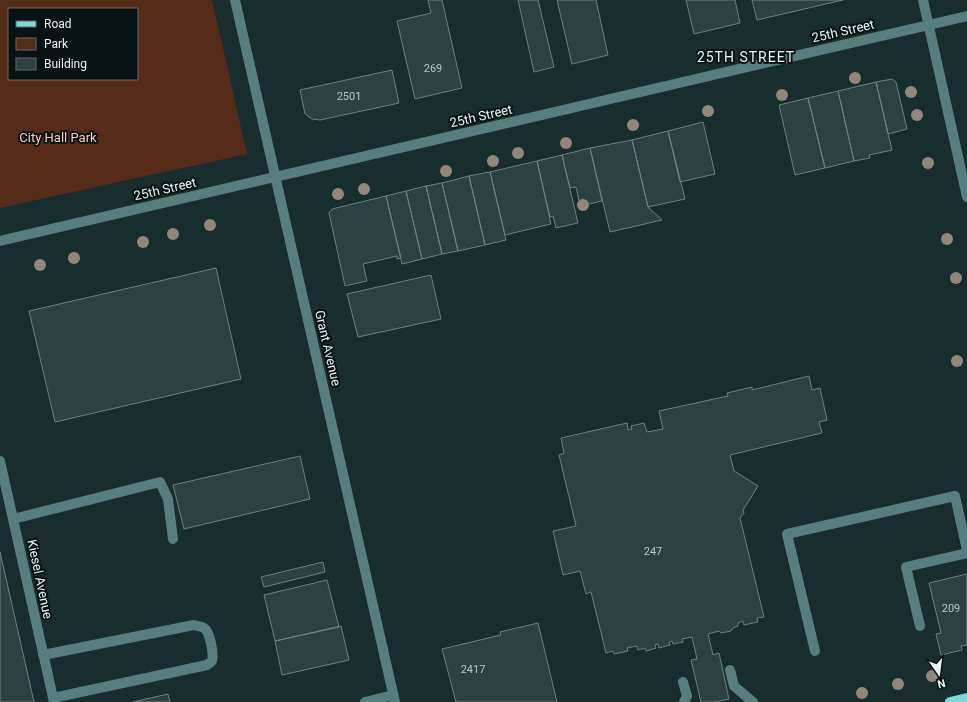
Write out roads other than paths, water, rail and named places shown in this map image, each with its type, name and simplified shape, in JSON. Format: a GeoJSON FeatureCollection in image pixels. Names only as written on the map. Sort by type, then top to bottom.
{"type":"FeatureCollection","features":[{"type":"Feature","properties":{"kind":"main road"},"geometry":{"type":"LineString","coordinates":[[950,702],[967,698]]}},
{"type":"Feature","properties":{"kind":"street","name":"Grant Avenue"},"geometry":{"type":"LineString","coordinates":[[235,0],[394,699]]}},
{"type":"Feature","properties":{"kind":"street"},"geometry":{"type":"LineString","coordinates":[[923,0],[930,24],[967,197]]}},
{"type":"Feature","properties":{"kind":"street","name":"25th Street"},"geometry":{"type":"LineString","coordinates":[[0,241],[967,16]]}},
{"type":"Feature","properties":{"kind":"street","name":"Kiesel Avenue"},"geometry":{"type":"LineString","coordinates":[[0,461],[54,700]]}},
{"type":"Feature","properties":{"kind":"street"},"geometry":{"type":"LineString","coordinates":[[13,519],[160,482],[168,499],[173,539]]}},
{"type":"Feature","properties":{"kind":"street"},"geometry":{"type":"LineString","coordinates":[[815,651],[787,534],[954,496],[967,550]]}},
{"type":"Feature","properties":{"kind":"street"},"geometry":{"type":"LineString","coordinates":[[920,626],[906,567],[967,553]]}},
{"type":"Feature","properties":{"kind":"street"},"geometry":{"type":"LineString","coordinates":[[43,655],[194,625],[204,627],[207,631],[213,656],[212,661],[207,665],[54,700]]}},
{"type":"Feature","properties":{"kind":"street"},"geometry":{"type":"LineString","coordinates":[[730,670],[734,686],[753,702]]}},
{"type":"Feature","properties":{"kind":"street"},"geometry":{"type":"LineString","coordinates":[[683,682],[687,696],[684,702]]}},
{"type":"Feature","properties":{"kind":"street"},"geometry":{"type":"LineString","coordinates":[[365,702],[394,699]]}},
{"type":"Feature","properties":{"kind":"district","name":"25TH STREET"},"geometry":{"type":"Point","coordinates":[746,57]}},
{"type":"Feature","properties":{"kind":"park label","name":"City Hall Park"},"geometry":{"type":"Point","coordinates":[58,137]}}]}
